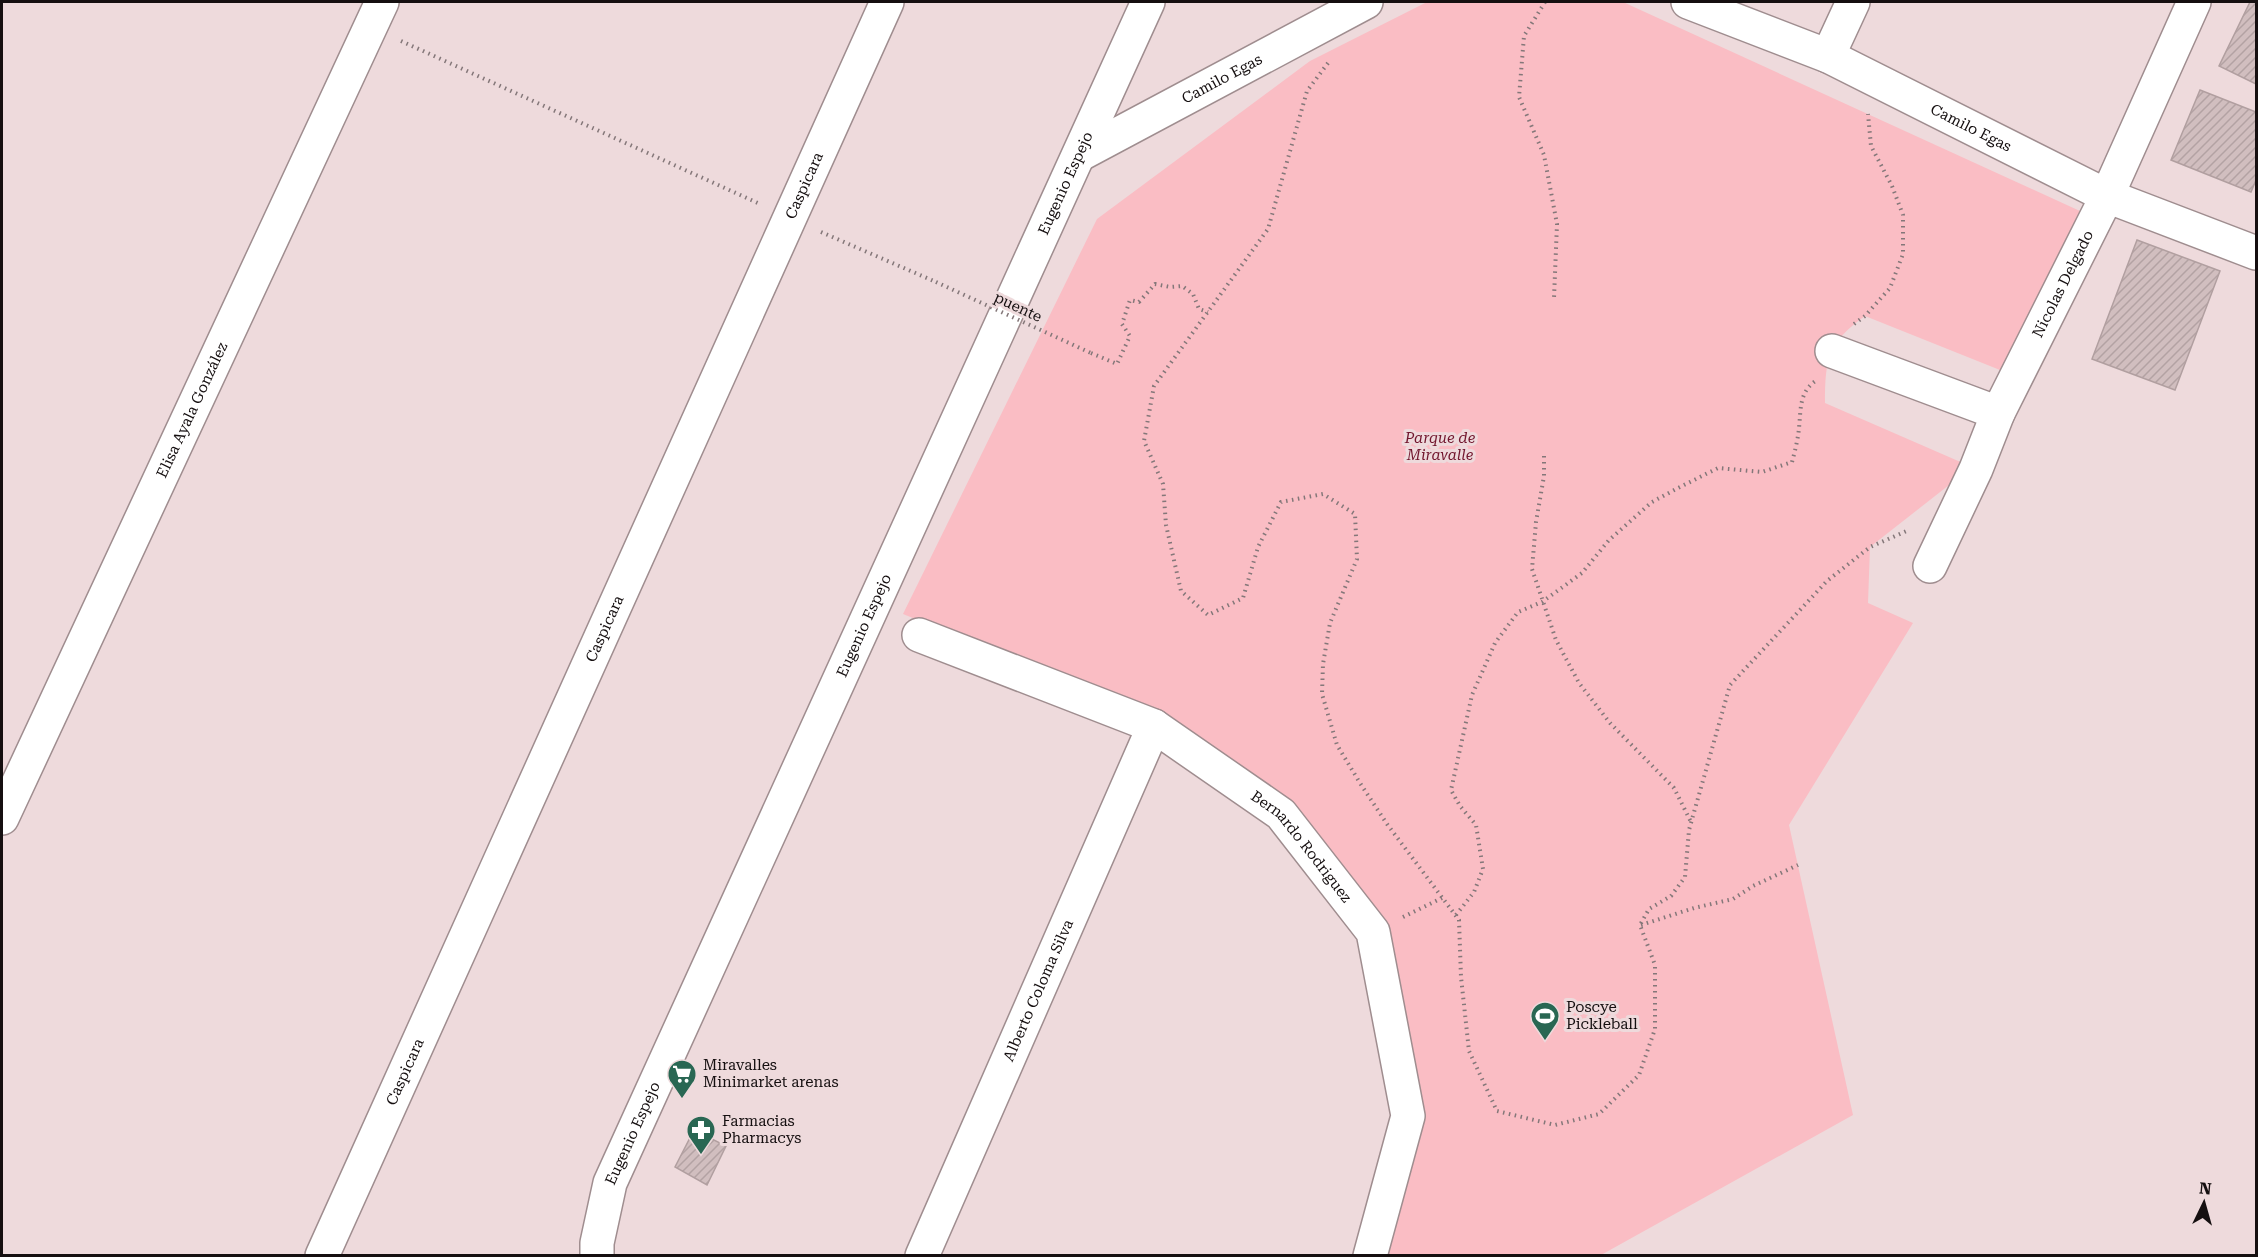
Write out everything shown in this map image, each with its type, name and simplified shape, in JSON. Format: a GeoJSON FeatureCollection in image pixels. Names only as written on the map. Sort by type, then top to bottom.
{"type":"FeatureCollection","features":[{"type":"Feature","properties":{"kind":"street","name":"Caspicara"},"geometry":{"type":"LineString","coordinates":[[321,1256],[887,2]]}},
{"type":"Feature","properties":{"kind":"street","name":"Eugenio Espejo"},"geometry":{"type":"LineString","coordinates":[[597,1256],[597,1243],[610,1183],[1148,2]]}},
{"type":"Feature","properties":{"kind":"street","name":"Camilo Egas"},"geometry":{"type":"LineString","coordinates":[[1688,2],[1828,56],[2107,196],[2256,253]]}},
{"type":"Feature","properties":{"kind":"street"},"geometry":{"type":"LineString","coordinates":[[1828,56],[1853,2]]}},
{"type":"Feature","properties":{"kind":"street","name":"Nicolas Delgado"},"geometry":{"type":"LineString","coordinates":[[1930,566],[1998,413],[2107,196],[2194,2]]}},
{"type":"Feature","properties":{"kind":"street","name":"Camilo Egas"},"geometry":{"type":"LineString","coordinates":[[1079,155],[1352,8]]}},
{"type":"Feature","properties":{"kind":"street","name":"Elisa Ayala González"},"geometry":{"type":"LineString","coordinates":[[2,818],[376,14]]}},
{"type":"Feature","properties":{"kind":"street"},"geometry":{"type":"LineString","coordinates":[[1832,351],[1998,413]]}},
{"type":"Feature","properties":{"kind":"street","name":"Bernardo Rodriguez"},"geometry":{"type":"LineString","coordinates":[[919,635],[1154,726],[1281,814],[1373,932],[1408,1116],[1370,1256]]}},
{"type":"Feature","properties":{"kind":"street","name":"Alberto Coloma Silva"},"geometry":{"type":"LineString","coordinates":[[922,1256],[1154,726]]}},
{"type":"Feature","properties":{"kind":"path"},"geometry":{"type":"LineString","coordinates":[[1545,2],[1524,36],[1519,97],[1544,155],[1557,224],[1554,298]]}},
{"type":"Feature","properties":{"kind":"path"},"geometry":{"type":"LineString","coordinates":[[1352,8],[1341,45],[1307,91],[1268,229],[1154,386],[1144,441],[1163,484],[1166,525],[1181,591],[1209,615],[1244,598],[1258,547],[1281,502],[1323,494],[1355,514],[1357,559],[1330,624],[1323,664],[1322,694],[1337,745],[1360,783],[1387,824],[1459,920],[1461,977],[1469,1051],[1497,1111],[1555,1125],[1599,1114],[1638,1075],[1655,1029],[1655,965],[1640,925],[1649,909],[1671,896],[1685,877],[1691,823],[1730,685],[1827,581],[1870,547],[1956,510]]}},
{"type":"Feature","properties":{"kind":"path","name":"puente"},"geometry":{"type":"LineString","coordinates":[[376,14],[789,218],[1117,364],[1130,336],[1122,324],[1130,300],[1139,302],[1155,284],[1170,287],[1182,286],[1193,294],[1199,309],[1208,312]]}},
{"type":"Feature","properties":{"kind":"path"},"geometry":{"type":"LineString","coordinates":[[1456,915],[1474,892],[1483,869],[1476,825],[1460,806],[1451,790],[1472,695],[1495,643],[1518,612],[1542,602],[1582,573],[1609,540],[1652,502],[1718,468],[1762,472],[1792,462],[1799,430],[1800,404],[1810,384],[1825,375],[1832,351],[1846,330],[1865,316],[1890,288],[1903,254],[1903,215],[1892,186],[1871,146],[1868,114]]}},
{"type":"Feature","properties":{"kind":"path"},"geometry":{"type":"LineString","coordinates":[[1544,456],[1544,476],[1536,522],[1532,569],[1556,640],[1579,683],[1610,723],[1674,788],[1691,823]]}},
{"type":"Feature","properties":{"kind":"path"},"geometry":{"type":"LineString","coordinates":[[1640,925],[1694,908],[1733,899],[1753,886],[1798,865]]}},
{"type":"Feature","properties":{"kind":"path"},"geometry":{"type":"LineString","coordinates":[[1373,932],[1442,898]]}},
{"type":"Feature","properties":{"kind":"green space","name":"Parque de Miravalle"},"geometry":{"type":"Polygon","coordinates":[[[1427,2],[1623,2],[2080,211],[2015,376],[1865,316],[1843,334],[1836,343],[1828,363],[1825,403],[1972,467],[1870,547],[1868,603],[1913,623],[1789,825],[1853,1115],[1601,1255],[1370,1255],[1406,1124],[1376,948],[1286,820],[1158,717],[903,614],[1097,219],[1310,61],[1427,2]]]}},
{"type":"Feature","properties":{"kind":"building"},"geometry":{"type":"Polygon","coordinates":[[[2250,2],[2256,2],[2256,84],[2219,66],[2250,2]]]}},
{"type":"Feature","properties":{"kind":"building"},"geometry":{"type":"Polygon","coordinates":[[[2200,90],[2256,112],[2256,180],[2251,192],[2171,160],[2200,90]]]}},
{"type":"Feature","properties":{"kind":"building"},"geometry":{"type":"Polygon","coordinates":[[[2137,240],[2220,271],[2175,390],[2092,359],[2137,240]]]}},
{"type":"Feature","properties":{"kind":"building","name":"Farmacias Pharmacys"},"geometry":{"type":"Polygon","coordinates":[[[694,1130],[726,1146],[707,1185],[675,1167],[694,1130]]]}},
{"type":"Feature","properties":{"kind":"place","name":"Poscye Pickleball"},"geometry":{"type":"Point","coordinates":[1545,1042]}},
{"type":"Feature","properties":{"kind":"place","name":"Miravalles Minimarket arenas"},"geometry":{"type":"Point","coordinates":[682,1100]}},
{"type":"Feature","properties":{"kind":"place","name":"Farmacias Pharmacys"},"geometry":{"type":"Point","coordinates":[701,1156]}}]}
